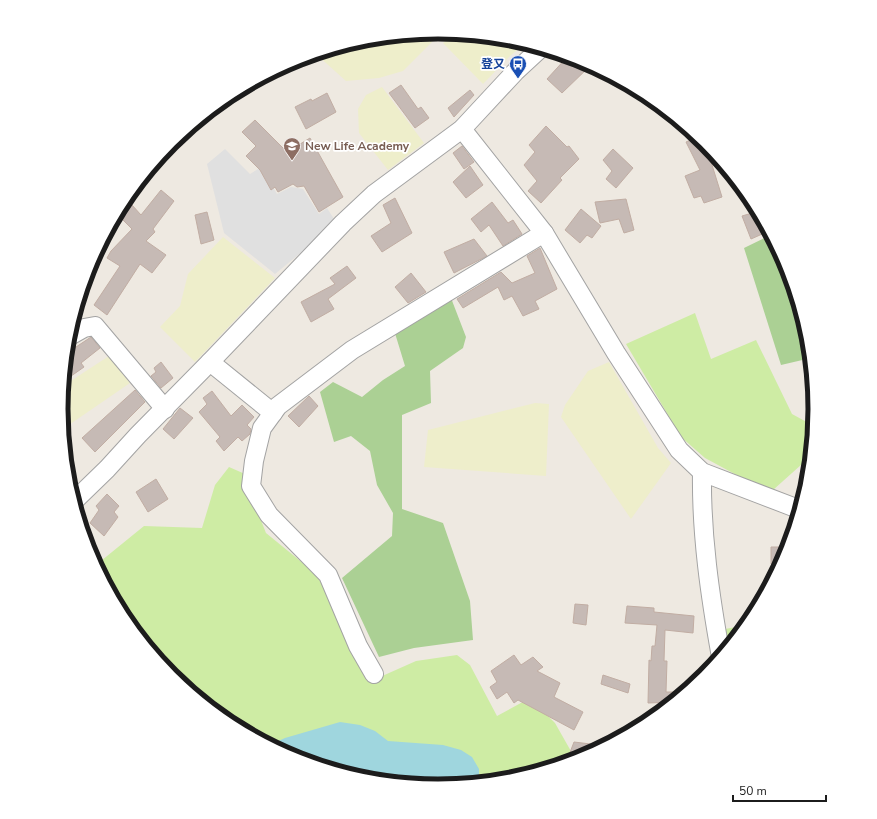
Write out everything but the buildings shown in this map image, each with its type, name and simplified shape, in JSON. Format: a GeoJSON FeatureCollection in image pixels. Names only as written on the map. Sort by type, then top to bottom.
{"type":"FeatureCollection","features":[{"type":"Feature","properties":{"kind":"street"},"geometry":{"type":"LineString","coordinates":[[79,496],[107,469],[344,222],[374,194],[462,129],[515,72],[536,53]]}},
{"type":"Feature","properties":{"kind":"street"},"geometry":{"type":"LineString","coordinates":[[462,129],[544,233],[641,392],[679,450],[702,472],[795,508]]}},
{"type":"Feature","properties":{"kind":"street"},"geometry":{"type":"LineString","coordinates":[[374,674],[358,646],[328,575],[269,515],[251,486],[254,461],[262,428],[278,406],[352,350],[544,233]]}},
{"type":"Feature","properties":{"kind":"street"},"geometry":{"type":"LineString","coordinates":[[76,332],[84,328],[95,326],[165,408]]}},
{"type":"Feature","properties":{"kind":"street"},"geometry":{"type":"LineString","coordinates":[[210,362],[273,413]]}},
{"type":"Feature","properties":{"kind":"street"},"geometry":{"type":"LineString","coordinates":[[702,472],[702,511],[720,650]]}},
{"type":"Feature","properties":{"kind":"green space"},"geometry":{"type":"Polygon","coordinates":[[[431,39],[433,41],[403,71],[379,78],[346,81],[321,58],[366,46],[390,42],[431,39]]]}},
{"type":"Feature","properties":{"kind":"green space"},"geometry":{"type":"Polygon","coordinates":[[[447,39],[463,40],[487,42],[519,48],[483,84],[443,43],[447,39]]]}},
{"type":"Feature","properties":{"kind":"green space"},"geometry":{"type":"Polygon","coordinates":[[[382,87],[424,143],[388,170],[359,133],[358,109],[366,95],[382,87]]]}},
{"type":"Feature","properties":{"kind":"green space"},"geometry":{"type":"Polygon","coordinates":[[[223,237],[275,278],[195,362],[160,327],[180,306],[188,274],[223,237]]]}},
{"type":"Feature","properties":{"kind":"green space"},"geometry":{"type":"Polygon","coordinates":[[[766,237],[781,268],[789,290],[802,337],[806,359],[781,365],[744,248],[766,237]]]}},
{"type":"Feature","properties":{"kind":"green space"},"geometry":{"type":"Polygon","coordinates":[[[451,298],[466,337],[463,348],[430,371],[431,403],[402,415],[402,509],[443,523],[470,601],[473,640],[414,648],[379,657],[342,578],[392,536],[393,513],[377,485],[370,451],[351,436],[334,442],[320,392],[333,382],[362,397],[383,380],[405,366],[394,330],[451,298]]]}},
{"type":"Feature","properties":{"kind":"green space"},"geometry":{"type":"Polygon","coordinates":[[[695,313],[711,359],[756,340],[792,414],[808,423],[806,461],[773,490],[744,479],[705,458],[681,437],[626,344],[695,313]]]}},
{"type":"Feature","properties":{"kind":"green space"},"geometry":{"type":"Polygon","coordinates":[[[109,356],[130,383],[69,425],[69,382],[109,356]]]}},
{"type":"Feature","properties":{"kind":"green space"},"geometry":{"type":"Polygon","coordinates":[[[609,362],[658,448],[671,463],[631,519],[561,417],[565,405],[588,371],[609,362]]]}},
{"type":"Feature","properties":{"kind":"green space"},"geometry":{"type":"Polygon","coordinates":[[[535,403],[549,404],[546,476],[424,467],[428,430],[535,403]]]}},
{"type":"Feature","properties":{"kind":"green space"},"geometry":{"type":"Polygon","coordinates":[[[229,467],[245,474],[249,490],[266,533],[304,564],[337,596],[380,677],[416,661],[457,655],[470,665],[497,716],[530,698],[555,723],[573,755],[534,767],[487,777],[438,780],[390,777],[343,767],[297,752],[253,730],[233,718],[213,703],[194,688],[160,654],[130,615],[101,561],[144,526],[202,528],[215,485],[229,467]]]}},
{"type":"Feature","properties":{"kind":"green space"},"geometry":{"type":"Polygon","coordinates":[[[738,627],[727,641],[725,629],[738,627]]]}},
{"type":"Feature","properties":{"kind":"shaded area"},"geometry":{"type":"Polygon","coordinates":[[[225,149],[250,174],[261,167],[277,194],[291,187],[303,189],[319,214],[327,208],[334,219],[309,246],[275,274],[224,233],[207,164],[225,149]]]}},
{"type":"Feature","properties":{"kind":"water"},"geometry":{"type":"Polygon","coordinates":[[[340,722],[360,725],[375,731],[388,741],[443,745],[461,750],[472,757],[479,769],[479,778],[438,780],[390,777],[366,773],[319,760],[276,742],[285,738],[340,722]]]}},
{"type":"Feature","properties":{"kind":"place","name":"登又"},"geometry":{"type":"Point","coordinates":[518,79]}},
{"type":"Feature","properties":{"kind":"place","name":"New Life Academy"},"geometry":{"type":"Point","coordinates":[292,161]}}]}
